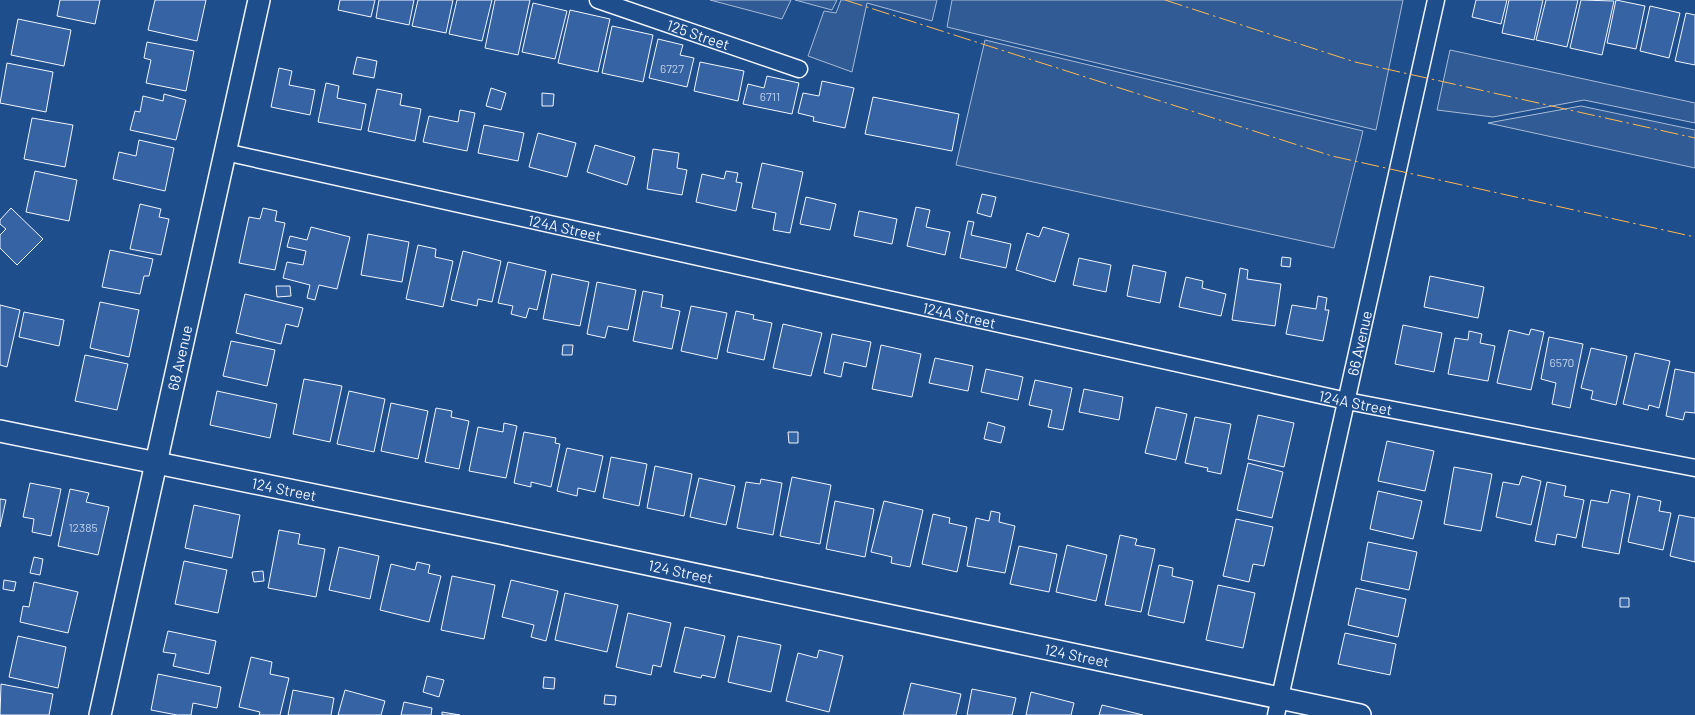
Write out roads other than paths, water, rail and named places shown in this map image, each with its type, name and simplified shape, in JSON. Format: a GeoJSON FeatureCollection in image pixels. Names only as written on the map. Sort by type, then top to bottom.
{"type":"FeatureCollection","features":[{"type":"Feature","properties":{"kind":"street","name":"68 Avenue"},"geometry":{"type":"LineString","coordinates":[[100,715],[259,0]]}},
{"type":"Feature","properties":{"kind":"street","name":"125 Street"},"geometry":{"type":"LineString","coordinates":[[598,0],[799,70]]}},
{"type":"Feature","properties":{"kind":"street","name":"66 Avenue"},"geometry":{"type":"LineString","coordinates":[[1278,706],[1436,0]]}},
{"type":"Feature","properties":{"kind":"street","name":"124A Street"},"geometry":{"type":"LineString","coordinates":[[225,152],[1347,401],[1695,468]]}},
{"type":"Feature","properties":{"kind":"street","name":"124 Street"},"geometry":{"type":"LineString","coordinates":[[0,431],[500,533],[1278,706],[1360,715]]}}]}
